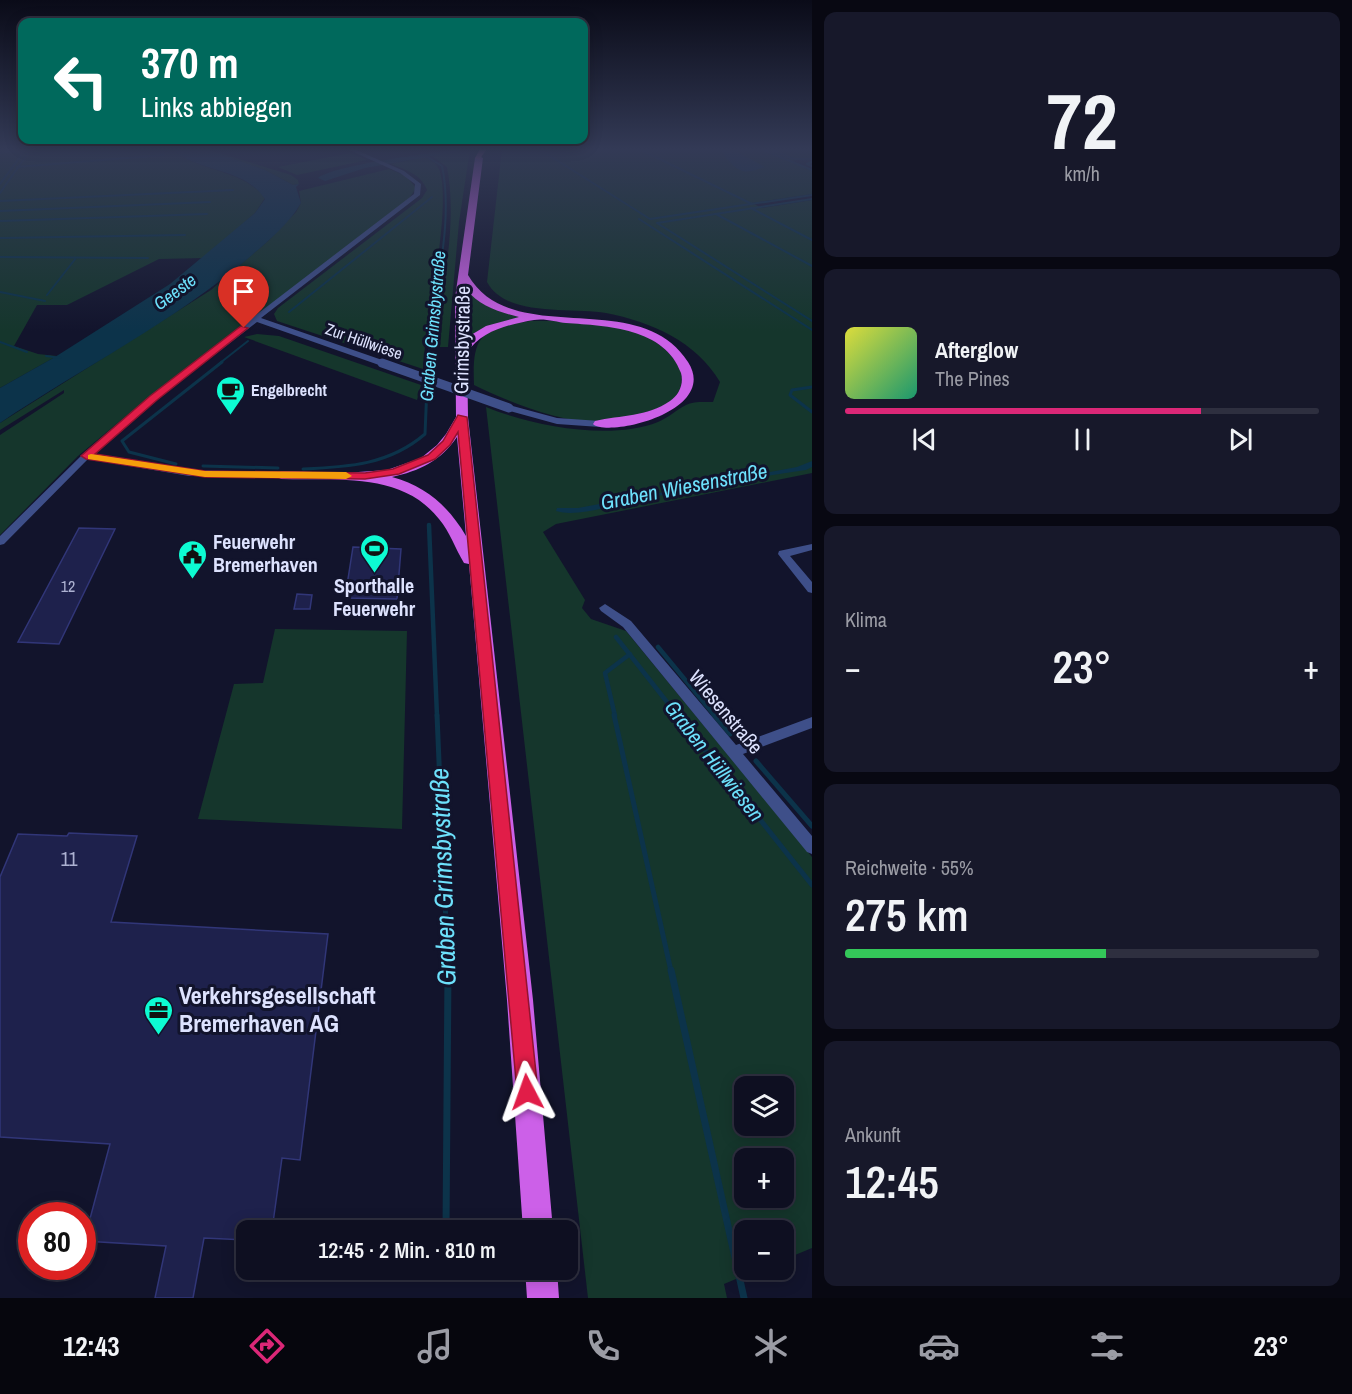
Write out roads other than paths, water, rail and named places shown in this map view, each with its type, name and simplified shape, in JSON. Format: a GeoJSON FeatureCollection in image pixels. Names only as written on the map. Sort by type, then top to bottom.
{"type":"FeatureCollection","features":[{"type":"Feature","properties":{"kind":"highway","name":"Grimsbystraße"},"geometry":{"type":"LineString","coordinates":[[472,210],[463,274],[460,354],[462,417],[475,572],[520,1000],[537,1220]]}},
{"type":"Feature","properties":{"kind":"highway"},"geometry":{"type":"LineString","coordinates":[[463,274],[474,293],[488,303],[521,314],[593,320],[637,331],[671,350],[686,368],[688,381],[684,393],[666,410],[635,420],[600,424]]}},
{"type":"Feature","properties":{"kind":"highway"},"geometry":{"type":"LineString","coordinates":[[460,354],[470,340],[486,330],[509,322],[549,318]]}},
{"type":"Feature","properties":{"kind":"highway"},"geometry":{"type":"LineString","coordinates":[[281,475],[365,476],[395,472],[431,457],[447,443],[462,417]]}},
{"type":"Feature","properties":{"kind":"highway"},"geometry":{"type":"LineString","coordinates":[[365,476],[408,487],[441,509],[456,529],[475,572]]}},
{"type":"Feature","properties":{"kind":"highway"},"geometry":{"type":"LineString","coordinates":[[542,1280],[543,1298]]}},
{"type":"Feature","properties":{"kind":"street"},"geometry":{"type":"LineString","coordinates":[[0,542],[86,456],[153,398],[399,210]]}},
{"type":"Feature","properties":{"kind":"street","name":"Zur Hüllwiese"},"geometry":{"type":"LineString","coordinates":[[256,319],[509,408],[557,421],[600,424]]}},
{"type":"Feature","properties":{"kind":"street"},"geometry":{"type":"LineString","coordinates":[[86,456],[189,473],[281,475]]}},
{"type":"Feature","properties":{"kind":"street"},"geometry":{"type":"LineString","coordinates":[[812,547],[783,554],[812,589]]}},
{"type":"Feature","properties":{"kind":"street","name":"Wiesenstraße"},"geometry":{"type":"LineString","coordinates":[[605,608],[627,624],[812,847]]}},
{"type":"Feature","properties":{"kind":"street"},"geometry":{"type":"LineString","coordinates":[[734,752],[812,722]]}},
{"type":"Feature","properties":{"kind":"water","name":"Geeste"},"geometry":{"type":"Polygon","coordinates":[[[257,210],[297,210],[278,232],[222,280],[160,323],[0,423],[0,388],[55,357],[170,284],[257,210]]]}},
{"type":"Feature","properties":{"kind":"water"},"geometry":{"type":"Polygon","coordinates":[[[812,461],[812,467],[806,470],[638,500],[586,512],[556,511],[557,508],[578,508],[797,467],[812,461]]]}},
{"type":"Feature","properties":{"kind":"waterway"},"geometry":{"type":"LineString","coordinates":[[0,211],[33,210]]}},
{"type":"Feature","properties":{"kind":"waterway"},"geometry":{"type":"LineString","coordinates":[[289,312],[416,210]]}},
{"type":"Feature","properties":{"kind":"waterway","name":"Graben Grimsbystraße"},"geometry":{"type":"LineString","coordinates":[[428,363],[446,210]]}},
{"type":"Feature","properties":{"kind":"waterway"},"geometry":{"type":"LineString","coordinates":[[635,210],[650,219],[714,210]]}},
{"type":"Feature","properties":{"kind":"waterway"},"geometry":{"type":"LineString","coordinates":[[744,210],[657,223],[812,321]]}},
{"type":"Feature","properties":{"kind":"waterway"},"geometry":{"type":"LineString","coordinates":[[754,210],[812,240]]}},
{"type":"Feature","properties":{"kind":"waterway"},"geometry":{"type":"LineString","coordinates":[[0,221],[207,214]]}},
{"type":"Feature","properties":{"kind":"waterway"},"geometry":{"type":"LineString","coordinates":[[716,214],[812,266]]}},
{"type":"Feature","properties":{"kind":"waterway"},"geometry":{"type":"LineString","coordinates":[[639,219],[812,330]]}},
{"type":"Feature","properties":{"kind":"waterway"},"geometry":{"type":"LineString","coordinates":[[0,238],[185,235]]}},
{"type":"Feature","properties":{"kind":"waterway"},"geometry":{"type":"LineString","coordinates":[[0,257],[148,258]]}},
{"type":"Feature","properties":{"kind":"waterway"},"geometry":{"type":"LineString","coordinates":[[47,295],[76,258]]}},
{"type":"Feature","properties":{"kind":"waterway"},"geometry":{"type":"LineString","coordinates":[[0,292],[45,301]]}},
{"type":"Feature","properties":{"kind":"waterway"},"geometry":{"type":"LineString","coordinates":[[220,363],[248,341]]}},
{"type":"Feature","properties":{"kind":"waterway"},"geometry":{"type":"LineString","coordinates":[[0,342],[27,352]]}},
{"type":"Feature","properties":{"kind":"waterway"},"geometry":{"type":"LineString","coordinates":[[46,356],[61,358]]}},
{"type":"Feature","properties":{"kind":"waterway"},"geometry":{"type":"LineString","coordinates":[[176,464],[129,452],[122,441],[222,362]]}},
{"type":"Feature","properties":{"kind":"waterway"},"geometry":{"type":"LineString","coordinates":[[303,469],[352,465],[382,458],[397,452],[425,434],[428,362]]}},
{"type":"Feature","properties":{"kind":"waterway"},"geometry":{"type":"LineString","coordinates":[[812,387],[792,390],[790,395],[812,412]]}},
{"type":"Feature","properties":{"kind":"waterway"},"geometry":{"type":"LineString","coordinates":[[203,466],[278,468]]}},
{"type":"Feature","properties":{"kind":"waterway","name":"Graben Grimsbystraße"},"geometry":{"type":"LineString","coordinates":[[429,525],[437,716]]}},
{"type":"Feature","properties":{"kind":"waterway","name":"Graben Hüllwiesen"},"geometry":{"type":"LineString","coordinates":[[616,637],[630,654]]}},
{"type":"Feature","properties":{"kind":"waterway"},"geometry":{"type":"LineString","coordinates":[[658,647],[715,716]]}},
{"type":"Feature","properties":{"kind":"waterway"},"geometry":{"type":"LineString","coordinates":[[615,716],[605,673],[630,654]]}},
{"type":"Feature","properties":{"kind":"waterway","name":"Graben Hüllwiesen"},"geometry":{"type":"LineString","coordinates":[[630,654],[678,716]]}},
{"type":"Feature","properties":{"kind":"waterway","name":"Graben Grimsbystraße"},"geometry":{"type":"LineString","coordinates":[[437,715],[448,971]]}},
{"type":"Feature","properties":{"kind":"waterway"},"geometry":{"type":"LineString","coordinates":[[614,715],[671,971]]}},
{"type":"Feature","properties":{"kind":"waterway","name":"Graben Hüllwiesen"},"geometry":{"type":"LineString","coordinates":[[677,715],[812,885]]}},
{"type":"Feature","properties":{"kind":"waterway"},"geometry":{"type":"LineString","coordinates":[[714,715],[730,734]]}},
{"type":"Feature","properties":{"kind":"waterway"},"geometry":{"type":"LineString","coordinates":[[756,761],[812,826]]}},
{"type":"Feature","properties":{"kind":"waterway"},"geometry":{"type":"LineString","coordinates":[[671,970],[744,1298]]}},
{"type":"Feature","properties":{"kind":"waterway","name":"Graben Grimsbystraße"},"geometry":{"type":"LineString","coordinates":[[446,1220],[448,971]]}},
{"type":"Feature","properties":{"kind":"place","name":"Engelbrecht"},"geometry":{"type":"Point","coordinates":[230,416]}},
{"type":"Feature","properties":{"kind":"place","name":"Sporthalle Feuerwehr"},"geometry":{"type":"Point","coordinates":[374,574]}},
{"type":"Feature","properties":{"kind":"place","name":"Feuerwehr Bremerhaven"},"geometry":{"type":"Point","coordinates":[192,580]}},
{"type":"Feature","properties":{"kind":"place","name":"Verkehrsgesellschaft Bremerhaven AG"},"geometry":{"type":"Point","coordinates":[158,1036]}},
{"type":"Feature","properties":{"kind":"water label","name":"Graben Wiesenstraße"},"geometry":{"type":"Point","coordinates":[684,487]}}]}
